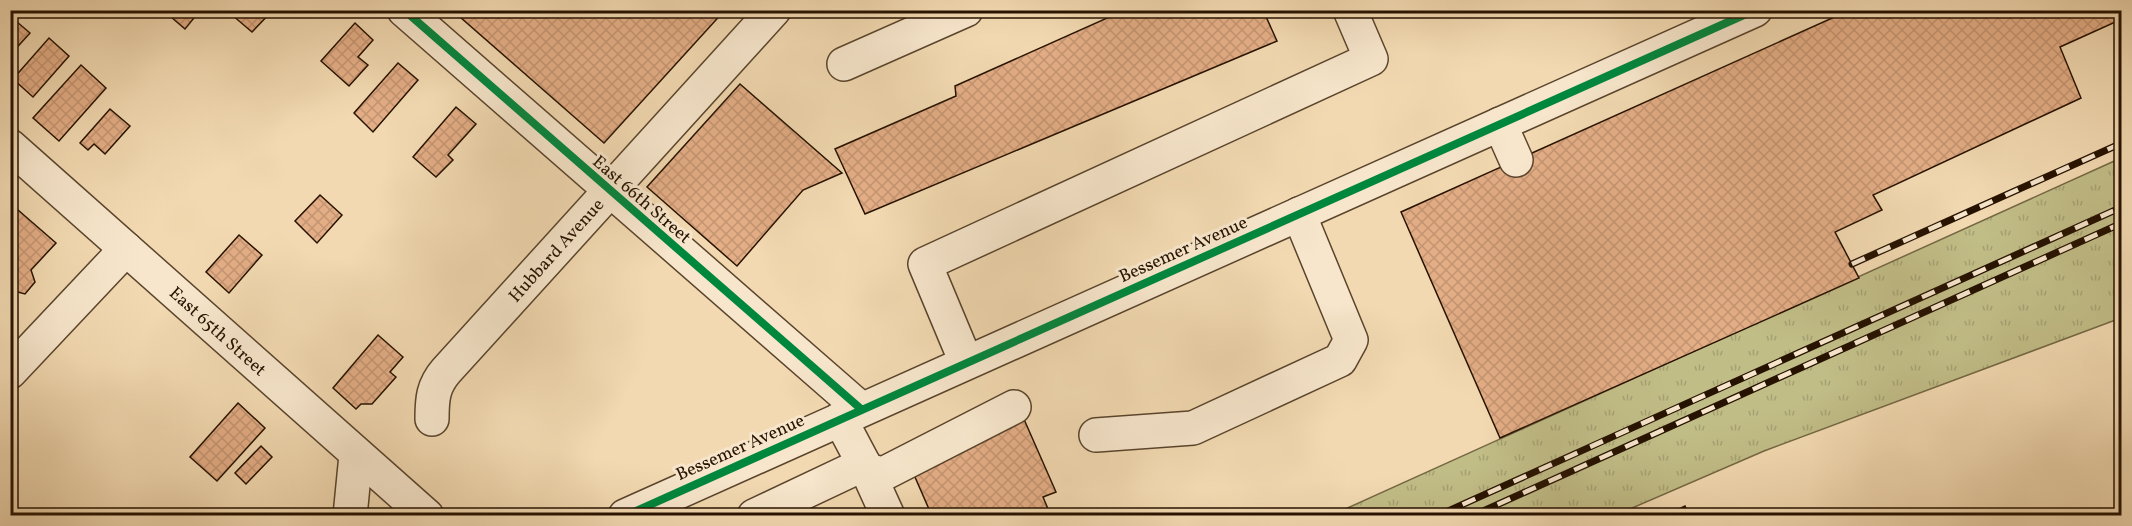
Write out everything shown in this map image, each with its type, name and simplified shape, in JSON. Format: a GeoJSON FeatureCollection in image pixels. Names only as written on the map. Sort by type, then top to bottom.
{"type":"FeatureCollection","features":[{"type":"Feature","properties":{"kind":"street","name":"East 66th Street"},"geometry":{"type":"LineString","coordinates":[[404,10],[609,191],[850,414]]}},
{"type":"Feature","properties":{"kind":"street","name":"Hubbard Avenue"},"geometry":{"type":"LineString","coordinates":[[432,418],[432,399],[436,382],[774,10]]}},
{"type":"Feature","properties":{"kind":"street"},"geometry":{"type":"LineString","coordinates":[[844,64],[966,10]]}},
{"type":"Feature","properties":{"kind":"street"},"geometry":{"type":"LineString","coordinates":[[966,362],[925,264],[1371,59],[1350,10]]}},
{"type":"Feature","properties":{"kind":"street","name":"Bessemer Avenue"},"geometry":{"type":"LineString","coordinates":[[625,516],[1745,12]]}},
{"type":"Feature","properties":{"kind":"street"},"geometry":{"type":"LineString","coordinates":[[1500,124],[1516,160]]}},
{"type":"Feature","properties":{"kind":"street","name":"East 65th Street"},"geometry":{"type":"LineString","coordinates":[[10,146],[427,516]]}},
{"type":"Feature","properties":{"kind":"street"},"geometry":{"type":"LineString","coordinates":[[1096,435],[1193,428],[1340,360],[1351,340],[1299,214]]}},
{"type":"Feature","properties":{"kind":"street"},"geometry":{"type":"LineString","coordinates":[[10,372],[126,249]]}},
{"type":"Feature","properties":{"kind":"street"},"geometry":{"type":"LineString","coordinates":[[865,467],[883,474],[1014,407]]}},
{"type":"Feature","properties":{"kind":"street"},"geometry":{"type":"LineString","coordinates":[[850,414],[865,467],[888,516]]}},
{"type":"Feature","properties":{"kind":"street"},"geometry":{"type":"LineString","coordinates":[[350,516],[356,455]]}},
{"type":"Feature","properties":{"kind":"street"},"geometry":{"type":"LineString","coordinates":[[754,516],[806,504],[865,467]]}},
{"type":"Feature","properties":{"kind":"green space"},"geometry":{"type":"Polygon","coordinates":[[[2121,158],[2121,318],[1764,451],[1616,515],[1332,515],[2121,158]]]}},
{"type":"Feature","properties":{"kind":"building"},"geometry":{"type":"Polygon","coordinates":[[[177,10],[196,10],[198,13],[185,29],[171,17],[177,10]]]}},
{"type":"Feature","properties":{"kind":"building"},"geometry":{"type":"Polygon","coordinates":[[[236,10],[273,10],[252,32],[232,15],[236,10]]]}},
{"type":"Feature","properties":{"kind":"building"},"geometry":{"type":"Polygon","coordinates":[[[452,10],[725,10],[604,143],[452,10]]]}},
{"type":"Feature","properties":{"kind":"building"},"geometry":{"type":"Polygon","coordinates":[[[1125,10],[1263,10],[1277,41],[865,214],[835,149],[956,96],[955,86],[1125,10]]]}},
{"type":"Feature","properties":{"kind":"building"},"geometry":{"type":"Polygon","coordinates":[[[1850,10],[2122,10],[2122,19],[2060,47],[2081,98],[1873,195],[1882,210],[1835,232],[1859,278],[1500,438],[1401,212],[1850,10]]]}},
{"type":"Feature","properties":{"kind":"building"},"geometry":{"type":"Polygon","coordinates":[[[10,16],[30,33],[10,55],[10,16]]]}},
{"type":"Feature","properties":{"kind":"building"},"geometry":{"type":"Polygon","coordinates":[[[355,23],[373,40],[358,57],[368,65],[349,86],[321,61],[355,23]]]}},
{"type":"Feature","properties":{"kind":"building"},"geometry":{"type":"Polygon","coordinates":[[[49,38],[69,56],[33,97],[13,79],[49,38]]]}},
{"type":"Feature","properties":{"kind":"building"},"geometry":{"type":"Polygon","coordinates":[[[398,63],[418,80],[373,132],[354,113],[398,63]]]}},
{"type":"Feature","properties":{"kind":"building"},"geometry":{"type":"Polygon","coordinates":[[[81,65],[106,88],[59,141],[33,118],[81,65]]]}},
{"type":"Feature","properties":{"kind":"building"},"geometry":{"type":"Polygon","coordinates":[[[740,84],[842,173],[803,190],[737,266],[647,187],[740,84]]]}},
{"type":"Feature","properties":{"kind":"building"},"geometry":{"type":"Polygon","coordinates":[[[456,107],[476,124],[448,155],[453,160],[436,177],[413,157],[456,107]]]}},
{"type":"Feature","properties":{"kind":"building"},"geometry":{"type":"Polygon","coordinates":[[[110,109],[130,126],[105,154],[94,144],[88,150],[80,143],[110,109]]]}},
{"type":"Feature","properties":{"kind":"building"},"geometry":{"type":"Polygon","coordinates":[[[320,195],[342,215],[317,243],[295,221],[320,195]]]}},
{"type":"Feature","properties":{"kind":"building"},"geometry":{"type":"Polygon","coordinates":[[[10,203],[56,243],[31,270],[35,282],[25,294],[10,290],[10,203]]]}},
{"type":"Feature","properties":{"kind":"building"},"geometry":{"type":"Polygon","coordinates":[[[239,235],[262,255],[229,293],[206,272],[239,235]]]}},
{"type":"Feature","properties":{"kind":"building"},"geometry":{"type":"Polygon","coordinates":[[[378,335],[403,357],[390,372],[396,377],[372,404],[361,404],[356,409],[333,388],[378,335]]]}},
{"type":"Feature","properties":{"kind":"building"},"geometry":{"type":"Polygon","coordinates":[[[238,403],[265,428],[217,481],[190,457],[238,403]]]}},
{"type":"Feature","properties":{"kind":"building"},"geometry":{"type":"Polygon","coordinates":[[[1023,417],[1056,492],[1043,497],[1051,516],[932,516],[911,468],[1023,417]]]}},
{"type":"Feature","properties":{"kind":"building"},"geometry":{"type":"Polygon","coordinates":[[[261,446],[272,457],[246,484],[235,473],[261,446]]]}},
{"type":"Feature","properties":{"kind":"building"},"geometry":{"type":"Polygon","coordinates":[[[1685,506],[1689,516],[1664,516],[1685,506]]]}},
{"type":"Feature","properties":{"kind":"railway"},"geometry":{"type":"LineString","coordinates":[[1852,264],[2122,143]]}},
{"type":"Feature","properties":{"kind":"railway"},"geometry":{"type":"LineString","coordinates":[[1437,516],[2122,207]]}},
{"type":"Feature","properties":{"kind":"railway"},"geometry":{"type":"LineString","coordinates":[[1472,516],[2122,223]]}},
{"type":"Feature","properties":{"kind":"cycle path"},"geometry":{"type":"LineString","coordinates":[[404,10],[861,409]]}},
{"type":"Feature","properties":{"kind":"cycle path"},"geometry":{"type":"LineString","coordinates":[[625,516],[1755,10]]}}]}
